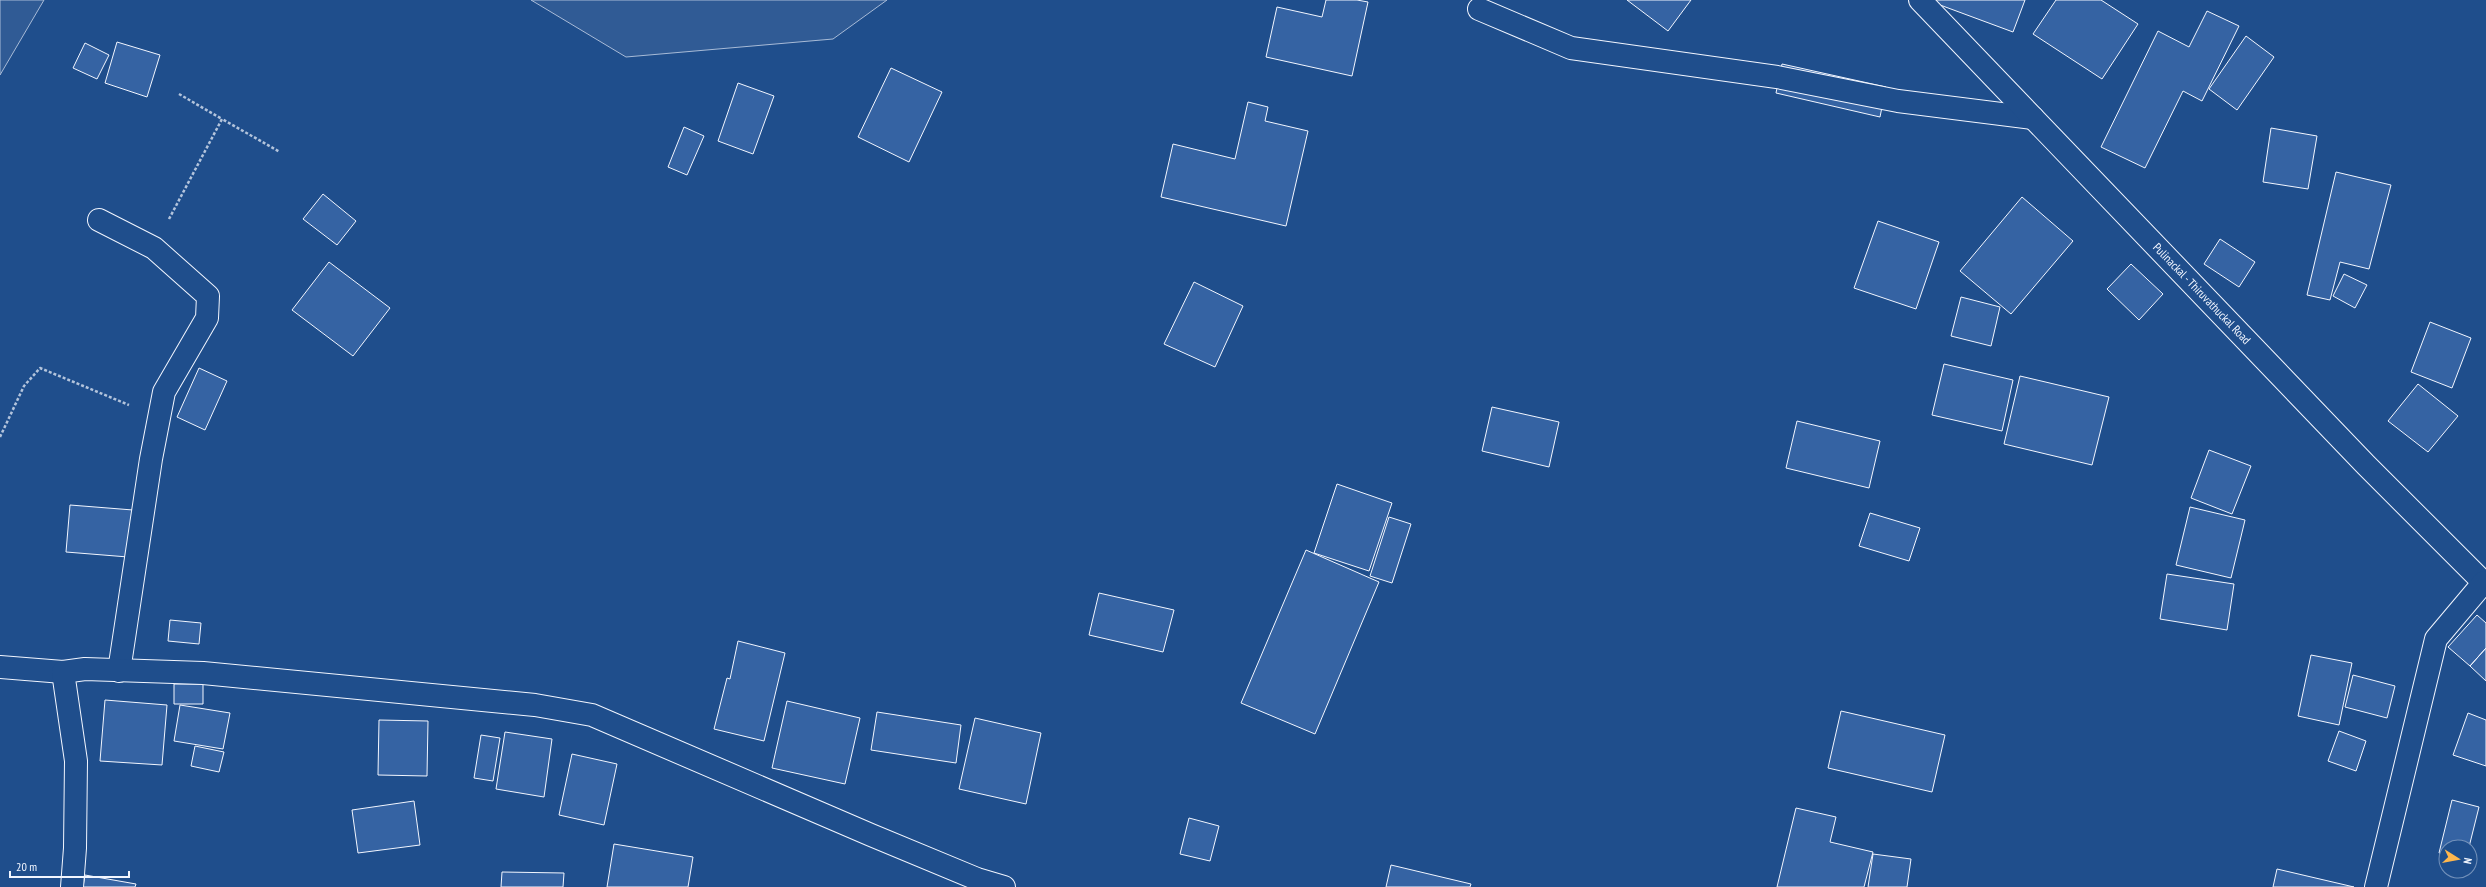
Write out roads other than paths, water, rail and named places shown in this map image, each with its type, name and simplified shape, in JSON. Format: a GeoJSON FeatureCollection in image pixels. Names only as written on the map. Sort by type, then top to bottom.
{"type":"FeatureCollection","features":[{"type":"Feature","properties":{"kind":"street","name":"Pulinackal - Thiruvathuckal Road"},"geometry":{"type":"LineString","coordinates":[[1920,0],[2366,465],[2485,583]]}},
{"type":"Feature","properties":{"kind":"street"},"geometry":{"type":"LineString","coordinates":[[1479,9],[1571,48],[1777,77],[1898,101],[2033,118]]}},
{"type":"Feature","properties":{"kind":"street"},"geometry":{"type":"LineString","coordinates":[[99,220],[154,248],[208,296],[207,318],[164,392],[119,670]]}},
{"type":"Feature","properties":{"kind":"street"},"geometry":{"type":"LineString","coordinates":[[2376,887],[2436,639],[2485,583]]}},
{"type":"Feature","properties":{"kind":"street"},"geometry":{"type":"LineString","coordinates":[[0,667],[63,672],[85,669],[203,673],[535,705],[592,715],[878,838],[978,879],[1004,887]]}},
{"type":"Feature","properties":{"kind":"street"},"geometry":{"type":"LineString","coordinates":[[63,672],[76,760],[75,848],[72,887]]}}]}
